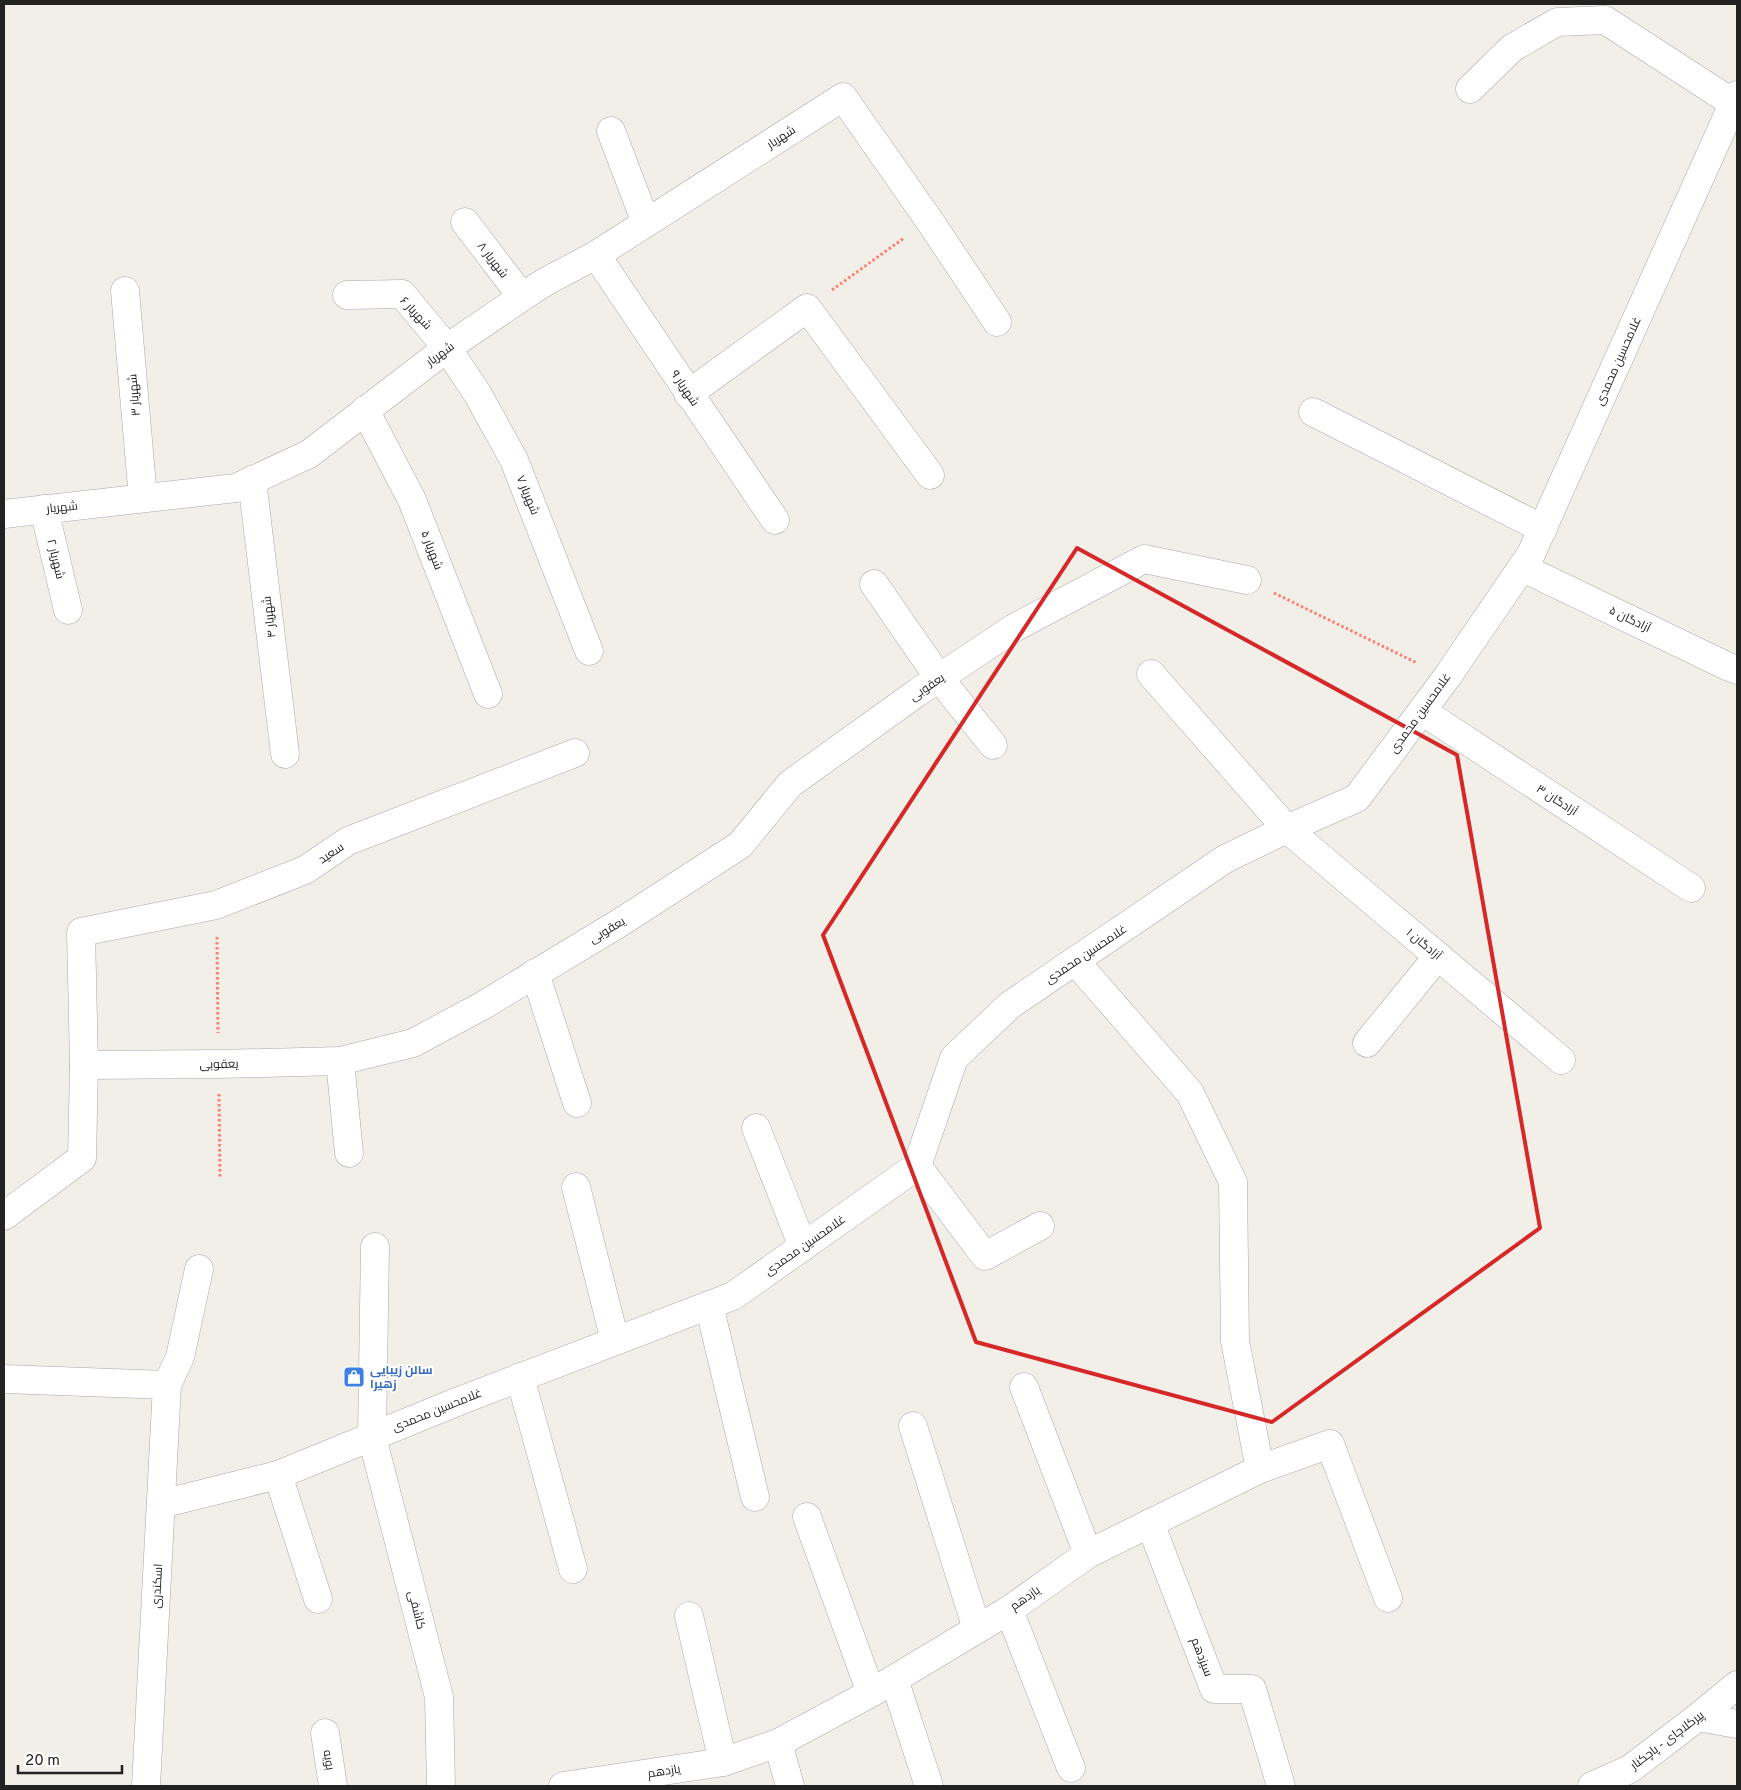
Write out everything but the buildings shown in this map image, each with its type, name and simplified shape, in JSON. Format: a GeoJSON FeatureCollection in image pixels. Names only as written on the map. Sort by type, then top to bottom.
{"type":"FeatureCollection","features":[{"type":"Feature","properties":{"kind":"street"},"geometry":{"type":"LineString","coordinates":[[1470,89],[1512,48],[1557,22],[1605,20],[1735,99]]}},
{"type":"Feature","properties":{"kind":"street","name":"شهریار"},"geometry":{"type":"LineString","coordinates":[[4,514],[236,488],[309,454],[447,348],[522,297],[545,282],[596,255],[843,97],[929,220]]}},
{"type":"Feature","properties":{"kind":"street","name":"غلامحسین محمدی"},"geometry":{"type":"LineString","coordinates":[[161,1504],[278,1475],[520,1377],[733,1296],[917,1166],[954,1058],[1010,1005],[1225,859],[1357,798],[1447,677],[1531,554],[1735,99]]}},
{"type":"Feature","properties":{"kind":"street"},"geometry":{"type":"LineString","coordinates":[[611,131],[646,223]]}},
{"type":"Feature","properties":{"kind":"street"},"geometry":{"type":"LineString","coordinates":[[929,220],[997,322]]}},
{"type":"Feature","properties":{"kind":"street","name":"شهریار ۸"},"geometry":{"type":"LineString","coordinates":[[464,222],[522,297]]}},
{"type":"Feature","properties":{"kind":"street","name":"شهریار ۹"},"geometry":{"type":"LineString","coordinates":[[596,255],[774,520]]}},
{"type":"Feature","properties":{"kind":"street","name":"شهریار ۳"},"geometry":{"type":"LineString","coordinates":[[125,291],[143,498]]}},
{"type":"Feature","properties":{"kind":"street","name":"شهریار ۶"},"geometry":{"type":"LineString","coordinates":[[347,295],[402,294],[447,348]]}},
{"type":"Feature","properties":{"kind":"street"},"geometry":{"type":"LineString","coordinates":[[688,394],[807,308],[930,475]]}},
{"type":"Feature","properties":{"kind":"street","name":"شهریار ۷"},"geometry":{"type":"LineString","coordinates":[[447,348],[476,393],[514,460],[589,651]]}},
{"type":"Feature","properties":{"kind":"street","name":"شهریار ۵"},"geometry":{"type":"LineString","coordinates":[[365,410],[412,500],[488,694]]}},
{"type":"Feature","properties":{"kind":"street"},"geometry":{"type":"LineString","coordinates":[[1313,412],[1543,529]]}},
{"type":"Feature","properties":{"kind":"street","name":"شهریار ۴"},"geometry":{"type":"LineString","coordinates":[[252,480],[285,754]]}},
{"type":"Feature","properties":{"kind":"street","name":"شهریار ۲"},"geometry":{"type":"LineString","coordinates":[[44,509],[68,610]]}},
{"type":"Feature","properties":{"kind":"street","name":"یعقوبی"},"geometry":{"type":"LineString","coordinates":[[84,1065],[340,1061],[413,1043],[482,1006],[621,922],[740,845],[790,784],[939,678],[1014,628],[1053,606],[1144,559],[1247,580]]}},
{"type":"Feature","properties":{"kind":"street","name":"آزادگان ۵"},"geometry":{"type":"LineString","coordinates":[[1522,568],[1737,670]]}},
{"type":"Feature","properties":{"kind":"street"},"geometry":{"type":"LineString","coordinates":[[874,584],[939,678],[993,745]]}},
{"type":"Feature","properties":{"kind":"street","name":"آزادگان ۱"},"geometry":{"type":"LineString","coordinates":[[1151,674],[1287,829],[1561,1060]]}},
{"type":"Feature","properties":{"kind":"street","name":"آزادگان ۳"},"geometry":{"type":"LineString","coordinates":[[1422,711],[1691,888]]}},
{"type":"Feature","properties":{"kind":"street","name":"سعید"},"geometry":{"type":"LineString","coordinates":[[84,1065],[81,932],[216,905],[305,870],[348,841],[575,753]]}},
{"type":"Feature","properties":{"kind":"street"},"geometry":{"type":"LineString","coordinates":[[1367,1043],[1438,956]]}},
{"type":"Feature","properties":{"kind":"street"},"geometry":{"type":"LineString","coordinates":[[1075,961],[1190,1093],[1233,1182],[1235,1341],[1260,1468]]}},
{"type":"Feature","properties":{"kind":"street"},"geometry":{"type":"LineString","coordinates":[[536,973],[577,1103]]}},
{"type":"Feature","properties":{"kind":"street"},"geometry":{"type":"LineString","coordinates":[[340,1061],[349,1153]]}},
{"type":"Feature","properties":{"kind":"street"},"geometry":{"type":"LineString","coordinates":[[4,1216],[82,1158],[84,1065]]}},
{"type":"Feature","properties":{"kind":"street"},"geometry":{"type":"LineString","coordinates":[[756,1128],[803,1247]]}},
{"type":"Feature","properties":{"kind":"street"},"geometry":{"type":"LineString","coordinates":[[917,1166],[984,1256],[1040,1226]]}},
{"type":"Feature","properties":{"kind":"street"},"geometry":{"type":"LineString","coordinates":[[576,1187],[615,1341]]}},
{"type":"Feature","properties":{"kind":"street","name":"کاشفی"},"geometry":{"type":"LineString","coordinates":[[375,1247],[372,1437],[439,1697],[441,1786]]}},
{"type":"Feature","properties":{"kind":"street"},"geometry":{"type":"LineString","coordinates":[[4,1379],[167,1385],[180,1357],[199,1268]]}},
{"type":"Feature","properties":{"kind":"street"},"geometry":{"type":"LineString","coordinates":[[709,1305],[755,1497]]}},
{"type":"Feature","properties":{"kind":"street"},"geometry":{"type":"LineString","coordinates":[[520,1377],[573,1569]]}},
{"type":"Feature","properties":{"kind":"street","name":"اسکندری"},"geometry":{"type":"LineString","coordinates":[[146,1786],[167,1385]]}},
{"type":"Feature","properties":{"kind":"street"},"geometry":{"type":"LineString","coordinates":[[1024,1387],[1088,1554]]}},
{"type":"Feature","properties":{"kind":"street"},"geometry":{"type":"LineString","coordinates":[[913,1426],[977,1629]]}},
{"type":"Feature","properties":{"kind":"street","name":"یازدهم"},"geometry":{"type":"LineString","coordinates":[[563,1786],[723,1762],[778,1743],[871,1693],[1009,1610],[1088,1554],[1260,1468],[1330,1444],[1388,1598]]}},
{"type":"Feature","properties":{"kind":"street"},"geometry":{"type":"LineString","coordinates":[[278,1475],[318,1599]]}},
{"type":"Feature","properties":{"kind":"street"},"geometry":{"type":"LineString","coordinates":[[807,1517],[871,1693]]}},
{"type":"Feature","properties":{"kind":"street","name":"سیزدهم"},"geometry":{"type":"LineString","coordinates":[[1150,1523],[1214,1689],[1252,1689],[1280,1786]]}},
{"type":"Feature","properties":{"kind":"street"},"geometry":{"type":"LineString","coordinates":[[1009,1610],[1071,1768]]}},
{"type":"Feature","properties":{"kind":"street"},"geometry":{"type":"LineString","coordinates":[[689,1616],[723,1762]]}},
{"type":"Feature","properties":{"kind":"street"},"geometry":{"type":"LineString","coordinates":[[894,1679],[929,1786]]}},
{"type":"Feature","properties":{"kind":"street","name":"پیرکلاچای - پاچکنار"},"geometry":{"type":"LineString","coordinates":[[1592,1786],[1630,1769],[1737,1685]]}},
{"type":"Feature","properties":{"kind":"street"},"geometry":{"type":"LineString","coordinates":[[1698,1717],[1737,1724]]}},
{"type":"Feature","properties":{"kind":"street","name":"بویه"},"geometry":{"type":"LineString","coordinates":[[324,1733],[333,1786]]}},
{"type":"Feature","properties":{"kind":"street"},"geometry":{"type":"LineString","coordinates":[[778,1743],[790,1786]]}},
{"type":"Feature","properties":{"kind":"path"},"geometry":{"type":"LineString","coordinates":[[807,308],[929,220]]}},
{"type":"Feature","properties":{"kind":"path"},"geometry":{"type":"LineString","coordinates":[[1247,580],[1447,677]]}},
{"type":"Feature","properties":{"kind":"highlighted area"},"geometry":{"type":"Polygon","coordinates":[[[1077,548],[1457,755],[1540,1228],[1272,1422],[976,1342],[823,935],[1077,548]]]}},
{"type":"Feature","properties":{"kind":"place","name":"سالن زیبایی زهیرا"},"geometry":{"type":"Point","coordinates":[354,1377]}}]}
